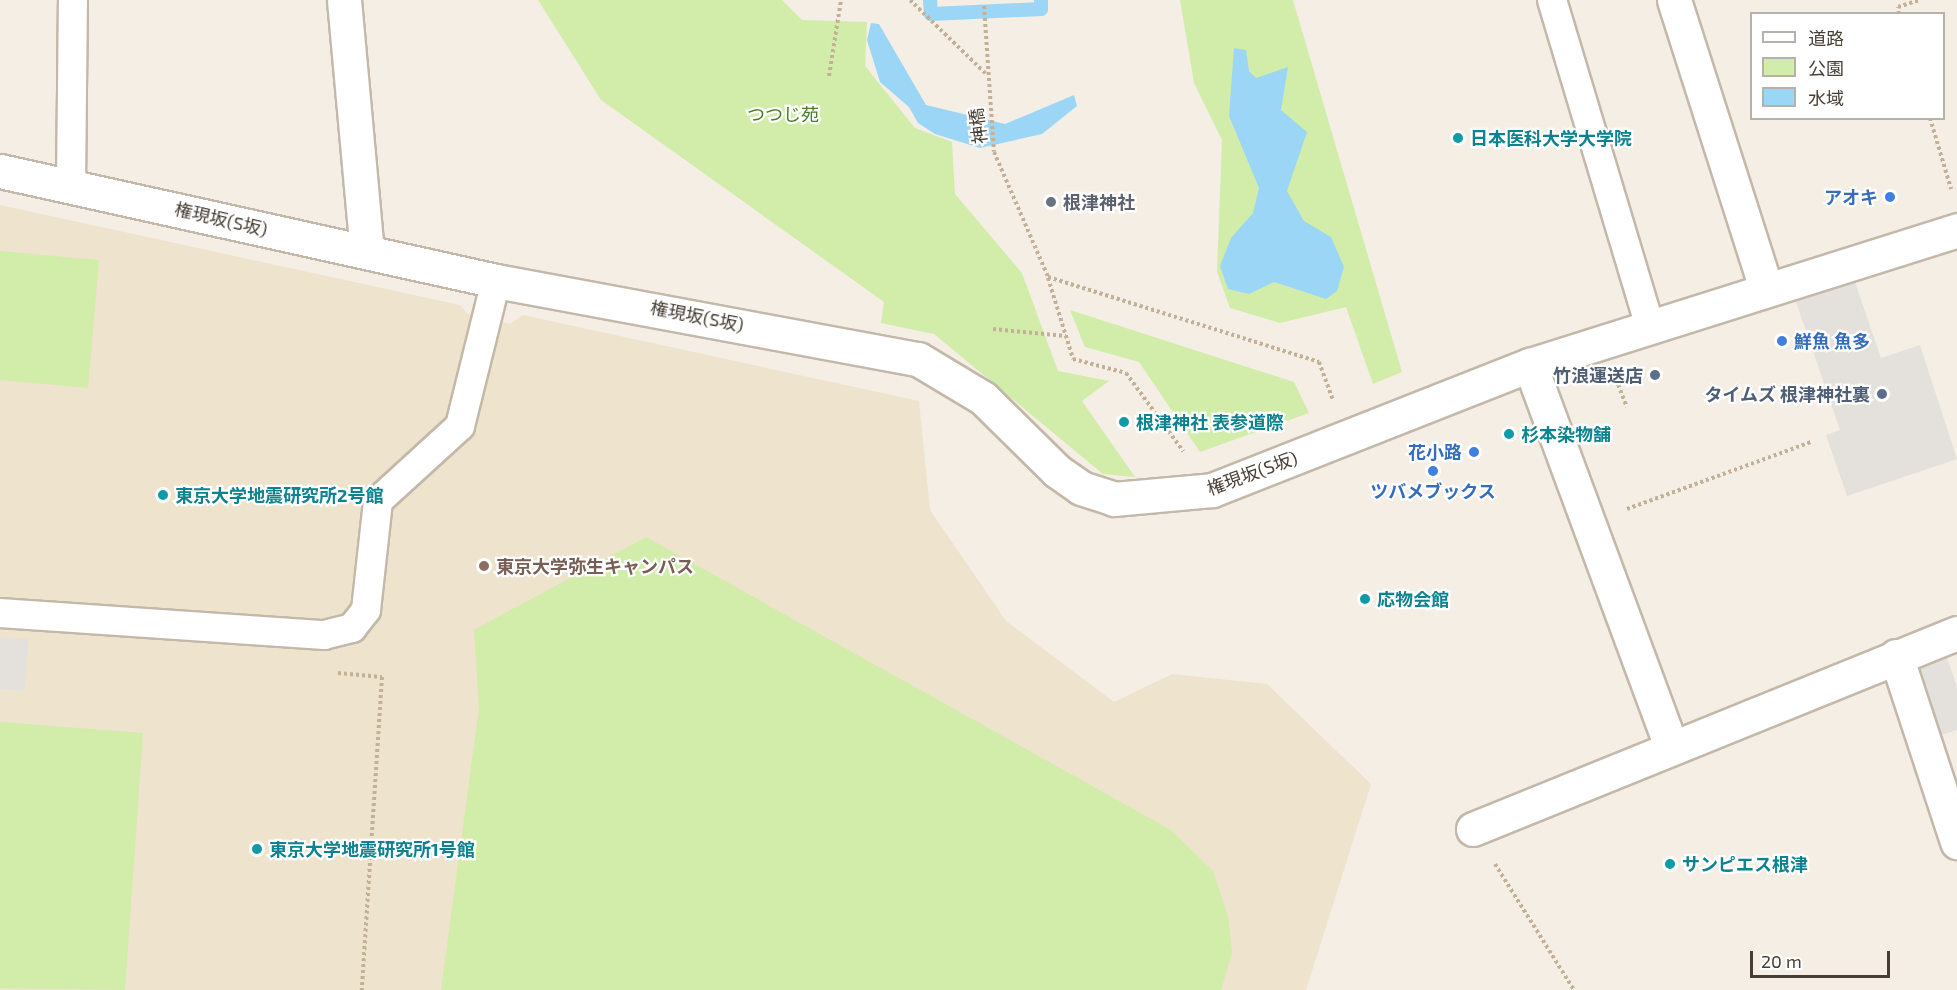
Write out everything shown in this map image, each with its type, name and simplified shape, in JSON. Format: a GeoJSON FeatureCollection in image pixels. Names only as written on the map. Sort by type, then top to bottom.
{"type":"FeatureCollection","features":[{"type":"Feature","properties":{"kind":"street"},"geometry":{"type":"LineString","coordinates":[[344,0],[367,251]]}},
{"type":"Feature","properties":{"kind":"street"},"geometry":{"type":"LineString","coordinates":[[1674,0],[1766,289]]}},
{"type":"Feature","properties":{"kind":"street","name":"権現坂(S坂)"},"geometry":{"type":"LineString","coordinates":[[0,171],[496,281],[918,359],[983,398],[1081,488],[1114,499],[1212,490],[1530,365],[1651,329],[1766,289],[1955,214]]}},
{"type":"Feature","properties":{"kind":"street"},"geometry":{"type":"LineString","coordinates":[[1530,365],[1671,747]]}},
{"type":"Feature","properties":{"kind":"street"},"geometry":{"type":"LineString","coordinates":[[1473,829],[1957,633]]}},
{"type":"Feature","properties":{"kind":"street"},"geometry":{"type":"LineString","coordinates":[[1896,656],[1957,842]]}},
{"type":"Feature","properties":{"kind":"lane"},"geometry":{"type":"LineString","coordinates":[[70,185],[73,0]]}},
{"type":"Feature","properties":{"kind":"lane"},"geometry":{"type":"LineString","coordinates":[[1552,0],[1651,329]]}},
{"type":"Feature","properties":{"kind":"lane"},"geometry":{"type":"LineString","coordinates":[[0,613],[324,635],[352,628],[366,610],[378,501],[460,426],[496,281]]}},
{"type":"Feature","properties":{"kind":"path"},"geometry":{"type":"LineString","coordinates":[[829,76],[841,0]]}},
{"type":"Feature","properties":{"kind":"path"},"geometry":{"type":"LineString","coordinates":[[910,0],[987,74]]}},
{"type":"Feature","properties":{"kind":"path"},"geometry":{"type":"LineString","coordinates":[[1899,12],[1898,7],[1919,0]]}},
{"type":"Feature","properties":{"kind":"path","name":"神橋"},"geometry":{"type":"LineString","coordinates":[[984,6],[988,97],[994,152],[1048,277],[1073,359],[1126,373],[1212,490]]}},
{"type":"Feature","properties":{"kind":"path"},"geometry":{"type":"LineString","coordinates":[[1931,120],[1955,214]]}},
{"type":"Feature","properties":{"kind":"path"},"geometry":{"type":"LineString","coordinates":[[1048,277],[1319,362],[1346,438]]}},
{"type":"Feature","properties":{"kind":"path"},"geometry":{"type":"LineString","coordinates":[[993,329],[1066,336]]}},
{"type":"Feature","properties":{"kind":"path"},"geometry":{"type":"LineString","coordinates":[[1589,523],[1811,442]]}},
{"type":"Feature","properties":{"kind":"path"},"geometry":{"type":"LineString","coordinates":[[361,675],[382,677],[362,990]]}},
{"type":"Feature","properties":{"kind":"path"},"geometry":{"type":"LineString","coordinates":[[1473,829],[1574,990]]}},
{"type":"Feature","properties":{"kind":"shaded area","name":"東京大学弥生キャンパス"},"geometry":{"type":"Polygon","coordinates":[[[0,205],[460,305],[468,314],[510,324],[523,315],[919,401],[930,510],[1006,621],[1114,702],[1172,674],[1267,684],[1371,784],[1306,990],[0,990],[0,205]]]}},
{"type":"Feature","properties":{"kind":"shaded area","name":"タイムズ 根津神社裏"},"geometry":{"type":"Polygon","coordinates":[[[1855,282],[1881,358],[1920,345],[1957,459],[1847,496],[1826,435],[1840,430],[1796,302],[1855,282]]]}},
{"type":"Feature","properties":{"kind":"shaded area"},"geometry":{"type":"Polygon","coordinates":[[[0,637],[29,639],[25,691],[0,689],[0,637]]]}},
{"type":"Feature","properties":{"kind":"shaded area"},"geometry":{"type":"Polygon","coordinates":[[[1947,657],[1957,687],[1957,730],[1935,737],[1913,668],[1947,657]]]}},
{"type":"Feature","properties":{"kind":"green space","name":"つつじ苑"},"geometry":{"type":"Polygon","coordinates":[[[538,0],[782,0],[802,20],[867,22],[865,66],[915,128],[952,142],[955,194],[1022,273],[1058,371],[1109,381],[1082,401],[1135,477],[1103,474],[934,334],[881,323],[884,302],[601,100],[538,0]]]}},
{"type":"Feature","properties":{"kind":"green space"},"geometry":{"type":"Polygon","coordinates":[[[1180,0],[1293,0],[1402,372],[1373,384],[1346,307],[1280,323],[1230,308],[1217,272],[1222,140],[1194,83],[1180,0]]]}},
{"type":"Feature","properties":{"kind":"green space"},"geometry":{"type":"Polygon","coordinates":[[[0,251],[99,260],[88,388],[0,380],[0,251]]]}},
{"type":"Feature","properties":{"kind":"green space"},"geometry":{"type":"Polygon","coordinates":[[[1070,310],[1294,382],[1309,413],[1200,452],[1139,362],[1085,347],[1070,310]]]}},
{"type":"Feature","properties":{"kind":"green space"},"geometry":{"type":"Polygon","coordinates":[[[646,537],[1171,830],[1213,871],[1228,916],[1232,953],[1221,990],[441,990],[479,708],[474,630],[646,537]]]}},
{"type":"Feature","properties":{"kind":"green space"},"geometry":{"type":"Polygon","coordinates":[[[0,722],[143,733],[125,990],[0,988],[0,722]]]}},
{"type":"Feature","properties":{"kind":"water"},"geometry":{"type":"Polygon","coordinates":[[[871,23],[879,24],[926,105],[1005,124],[1074,95],[1077,106],[1042,134],[980,148],[935,134],[918,123],[909,107],[880,82],[867,40],[871,23]]]}},
{"type":"Feature","properties":{"kind":"water"},"geometry":{"type":"Polygon","coordinates":[[[1234,48],[1246,50],[1249,71],[1256,78],[1288,67],[1281,110],[1307,132],[1287,191],[1304,221],[1331,237],[1344,267],[1337,291],[1326,299],[1274,282],[1249,294],[1228,289],[1220,266],[1231,238],[1253,213],[1259,188],[1229,116],[1234,48]]]}},
{"type":"Feature","properties":{"kind":"waterway"},"geometry":{"type":"LineString","coordinates":[[930,0],[931,14],[1041,9],[1041,0]]}},
{"type":"Feature","properties":{"kind":"place","name":"日本医科大学大学院"},"geometry":{"type":"Point","coordinates":[1458,138]}},
{"type":"Feature","properties":{"kind":"place","name":"アオキ"},"geometry":{"type":"Point","coordinates":[1890,197]}},
{"type":"Feature","properties":{"kind":"place","name":"根津神社"},"geometry":{"type":"Point","coordinates":[1051,202]}},
{"type":"Feature","properties":{"kind":"place","name":"鮮魚 魚多"},"geometry":{"type":"Point","coordinates":[1782,341]}},
{"type":"Feature","properties":{"kind":"place","name":"竹浪運送店"},"geometry":{"type":"Point","coordinates":[1655,375]}},
{"type":"Feature","properties":{"kind":"place","name":"タイムズ 根津神社裏"},"geometry":{"type":"Point","coordinates":[1882,394]}},
{"type":"Feature","properties":{"kind":"place","name":"根津神社 表参道際"},"geometry":{"type":"Point","coordinates":[1124,422]}},
{"type":"Feature","properties":{"kind":"place","name":"杉本染物舗"},"geometry":{"type":"Point","coordinates":[1509,434]}},
{"type":"Feature","properties":{"kind":"place","name":"花小路"},"geometry":{"type":"Point","coordinates":[1474,452]}},
{"type":"Feature","properties":{"kind":"place","name":"ツバメブックス"},"geometry":{"type":"Point","coordinates":[1433,471]}},
{"type":"Feature","properties":{"kind":"place","name":"東京大学地震研究所2号館"},"geometry":{"type":"Point","coordinates":[163,495]}},
{"type":"Feature","properties":{"kind":"place","name":"東京大学弥生キャンパス"},"geometry":{"type":"Point","coordinates":[484,566]}},
{"type":"Feature","properties":{"kind":"place","name":"応物会館"},"geometry":{"type":"Point","coordinates":[1365,599]}},
{"type":"Feature","properties":{"kind":"place","name":"東京大学地震研究所1号館"},"geometry":{"type":"Point","coordinates":[257,849]}},
{"type":"Feature","properties":{"kind":"place","name":"サンピエス根津"},"geometry":{"type":"Point","coordinates":[1670,864]}}]}
